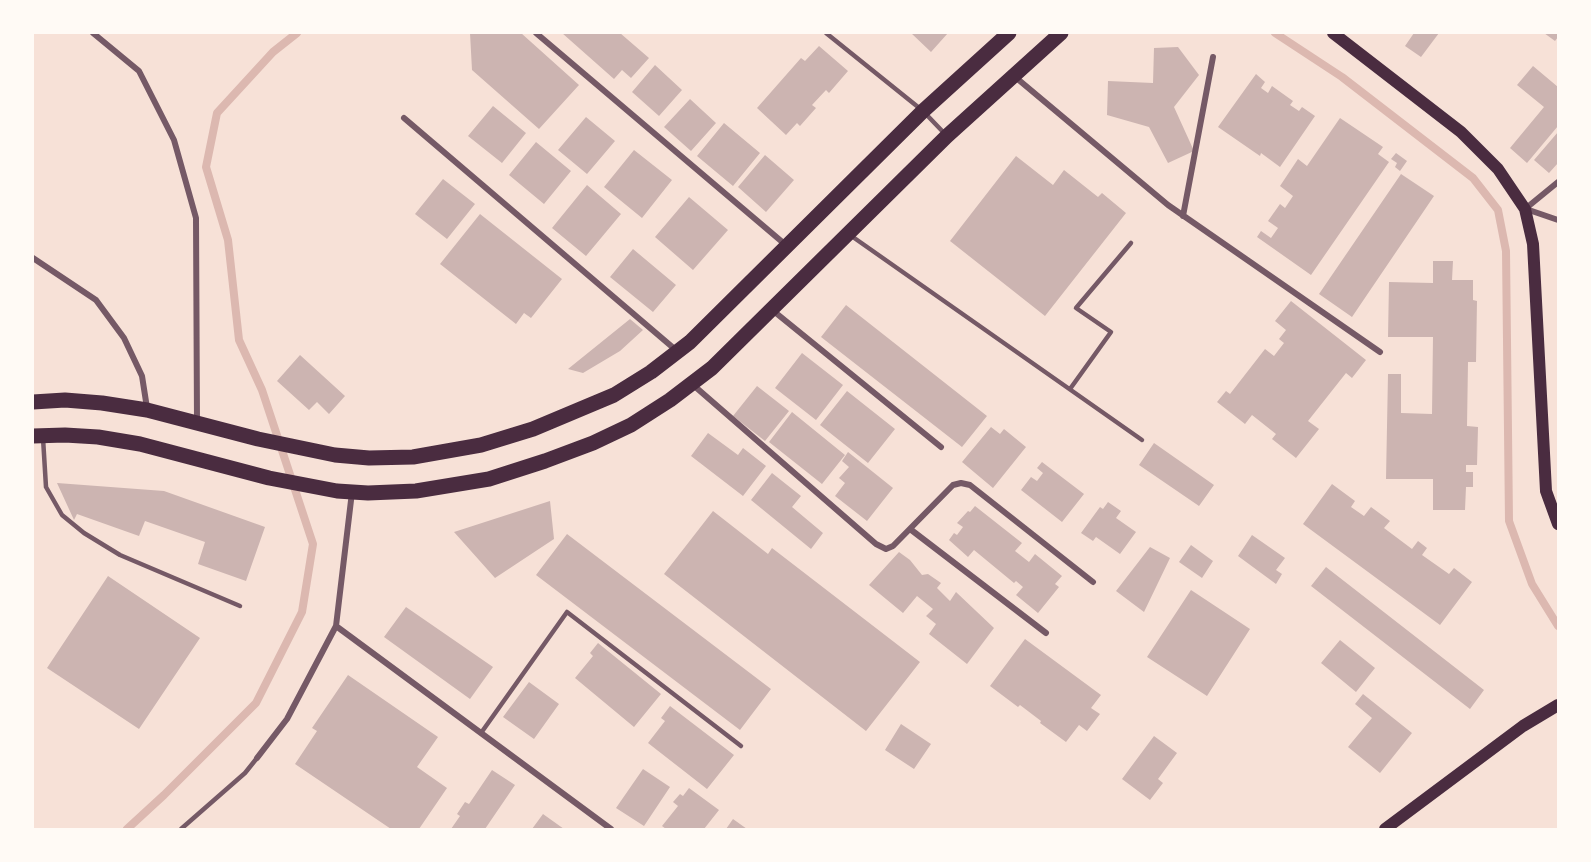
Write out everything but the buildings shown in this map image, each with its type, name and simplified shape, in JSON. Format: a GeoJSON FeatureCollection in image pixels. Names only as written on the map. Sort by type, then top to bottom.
{"type":"FeatureCollection","features":[{"type":"Feature","properties":{"kind":"main road"},"geometry":{"type":"LineString","coordinates":[[38,436],[98,437],[140,444],[269,478],[337,492],[416,491],[489,478],[544,462],[631,425],[670,400],[712,368],[947,136],[1061,33]]}},
{"type":"Feature","properties":{"kind":"main road"},"geometry":{"type":"LineString","coordinates":[[1333,33],[1461,132],[1498,169],[1525,209],[1533,244],[1546,491],[1558,524]]}},
{"type":"Feature","properties":{"kind":"main road"},"geometry":{"type":"LineString","coordinates":[[33,402],[65,400],[147,410],[258,439],[335,455],[369,458],[413,456],[481,445],[533,429],[614,395],[651,372],[690,342],[1003,35]]}},
{"type":"Feature","properties":{"kind":"main road"},"geometry":{"type":"LineString","coordinates":[[1385,829],[1523,726],[1558,705]]}},
{"type":"Feature","properties":{"kind":"street"},"geometry":{"type":"LineString","coordinates":[[93,33],[139,71],[174,140],[196,218],[197,422]]}},
{"type":"Feature","properties":{"kind":"street"},"geometry":{"type":"LineString","coordinates":[[536,33],[787,246]]}},
{"type":"Feature","properties":{"kind":"street"},"geometry":{"type":"LineString","coordinates":[[1183,216],[1213,57]]}},
{"type":"Feature","properties":{"kind":"street"},"geometry":{"type":"LineString","coordinates":[[1013,75],[1183,216],[1380,352]]}},
{"type":"Feature","properties":{"kind":"street"},"geometry":{"type":"LineString","coordinates":[[404,118],[677,352]]}},
{"type":"Feature","properties":{"kind":"street"},"geometry":{"type":"LineString","coordinates":[[1525,209],[1558,182]]}},
{"type":"Feature","properties":{"kind":"street"},"geometry":{"type":"LineString","coordinates":[[1525,209],[1558,220]]}},
{"type":"Feature","properties":{"kind":"street"},"geometry":{"type":"LineString","coordinates":[[33,258],[96,300],[124,339],[142,376],[147,410]]}},
{"type":"Feature","properties":{"kind":"street"},"geometry":{"type":"LineString","coordinates":[[771,309],[941,447]]}},
{"type":"Feature","properties":{"kind":"street"},"geometry":{"type":"LineString","coordinates":[[692,383],[876,544],[886,549],[893,546],[953,485],[961,483],[970,485],[1094,582]]}},
{"type":"Feature","properties":{"kind":"street"},"geometry":{"type":"LineString","coordinates":[[256,758],[288,719],[336,626],[352,491]]}},
{"type":"Feature","properties":{"kind":"street"},"geometry":{"type":"LineString","coordinates":[[910,529],[1046,633]]}},
{"type":"Feature","properties":{"kind":"street"},"geometry":{"type":"LineString","coordinates":[[336,626],[611,829]]}},
{"type":"Feature","properties":{"kind":"lane"},"geometry":{"type":"LineString","coordinates":[[825,33],[923,111],[947,136]]}},
{"type":"Feature","properties":{"kind":"lane"},"geometry":{"type":"LineString","coordinates":[[848,233],[1142,440]]}},
{"type":"Feature","properties":{"kind":"lane"},"geometry":{"type":"LineString","coordinates":[[1070,389],[1111,332],[1076,308],[1131,243]]}},
{"type":"Feature","properties":{"kind":"lane"},"geometry":{"type":"LineString","coordinates":[[38,436],[46,487],[62,514],[84,533],[120,555],[240,606]]}},
{"type":"Feature","properties":{"kind":"lane"},"geometry":{"type":"LineString","coordinates":[[481,733],[567,612],[741,746]]}},
{"type":"Feature","properties":{"kind":"lane"},"geometry":{"type":"LineString","coordinates":[[181,829],[245,773],[256,758]]}},
{"type":"Feature","properties":{"kind":"waterway"},"geometry":{"type":"LineString","coordinates":[[127,829],[256,703],[302,612],[313,544],[262,390],[239,340],[228,240],[206,167],[217,113],[273,52],[297,33]]}},
{"type":"Feature","properties":{"kind":"waterway"},"geometry":{"type":"LineString","coordinates":[[1275,33],[1342,77],[1473,178],[1498,210],[1506,251],[1509,521],[1532,584],[1558,626]]}}]}
